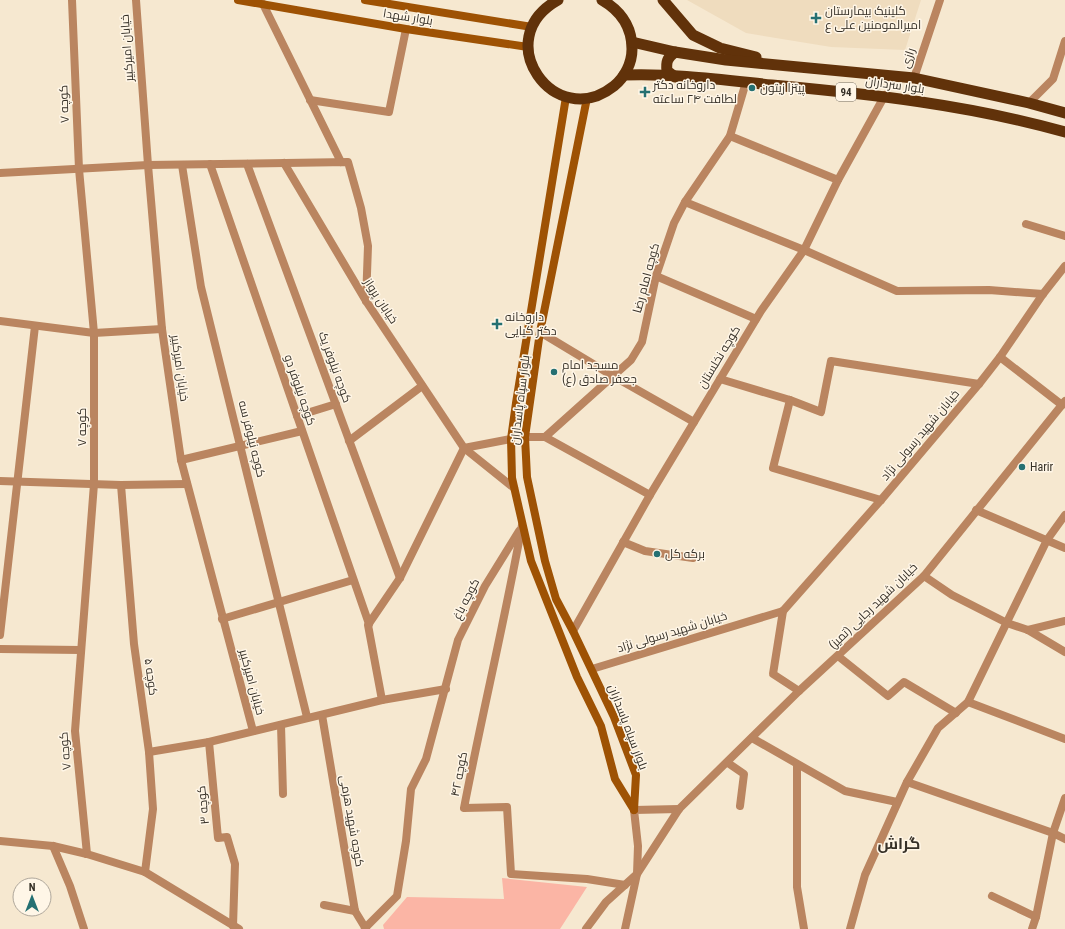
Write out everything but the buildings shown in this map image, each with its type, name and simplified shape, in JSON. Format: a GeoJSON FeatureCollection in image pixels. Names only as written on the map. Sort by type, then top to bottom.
{"type":"FeatureCollection","features":[{"type":"Feature","properties":{"kind":"highway"},"geometry":{"type":"LineString","coordinates":[[558,0],[542,11],[532,27],[528,47],[529,58],[538,78],[546,86],[566,97],[587,98],[608,91],[624,75],[630,59],[632,42],[625,22],[608,2]]}},
{"type":"Feature","properties":{"kind":"highway"},"geometry":{"type":"LineString","coordinates":[[664,0],[694,35],[720,48],[787,65]]}},
{"type":"Feature","properties":{"kind":"highway","name":"بلوار سرداران"},"geometry":{"type":"LineString","coordinates":[[632,42],[674,52],[726,60],[914,78],[1029,103],[1065,113]]}},
{"type":"Feature","properties":{"kind":"highway"},"geometry":{"type":"LineString","coordinates":[[674,52],[669,56],[666,63],[667,71],[674,77]]}},
{"type":"Feature","properties":{"kind":"highway","name":"بلوار سرداران"},"geometry":{"type":"LineString","coordinates":[[624,75],[746,82],[885,95],[1025,120],[1065,132]]}},
{"type":"Feature","properties":{"kind":"main road","name":"بلوار شهدا"},"geometry":{"type":"LineString","coordinates":[[238,0],[406,29],[528,47]]}},
{"type":"Feature","properties":{"kind":"main road","name":"بلوار شهدا"},"geometry":{"type":"LineString","coordinates":[[366,0],[532,27]]}},
{"type":"Feature","properties":{"kind":"main road","name":"بلوار سپاه پاسداران"},"geometry":{"type":"LineString","coordinates":[[566,97],[511,438],[512,478],[531,561],[577,677],[600,726],[615,779],[634,810]]}},
{"type":"Feature","properties":{"kind":"main road","name":"بلوار سپاه پاسداران"},"geometry":{"type":"LineString","coordinates":[[587,98],[540,332],[525,437],[527,477],[545,560],[556,599],[574,631],[614,717],[636,775],[634,810]]}},
{"type":"Feature","properties":{"kind":"street","name":"کوچه ۷"},"geometry":{"type":"LineString","coordinates":[[72,0],[79,169],[94,333],[94,484],[80,650],[75,731],[87,854]]}},
{"type":"Feature","properties":{"kind":"street","name":"خیابان امیرکبیر"},"geometry":{"type":"LineString","coordinates":[[136,0],[162,329],[181,460],[222,620],[253,731]]}},
{"type":"Feature","properties":{"kind":"street","name":"رازی"},"geometry":{"type":"LineString","coordinates":[[914,78],[940,0]]}},
{"type":"Feature","properties":{"kind":"street"},"geometry":{"type":"LineString","coordinates":[[263,4],[341,162]]}},
{"type":"Feature","properties":{"kind":"street"},"geometry":{"type":"LineString","coordinates":[[310,100],[388,112],[406,29]]}},
{"type":"Feature","properties":{"kind":"street"},"geometry":{"type":"LineString","coordinates":[[1029,103],[1052,79],[1065,41]]}},
{"type":"Feature","properties":{"kind":"street","name":"کوچه امام رضا"},"geometry":{"type":"LineString","coordinates":[[545,437],[631,360],[642,342],[656,276],[674,223],[685,202],[730,136],[746,82]]}},
{"type":"Feature","properties":{"kind":"street","name":"کوچه نخلستان"},"geometry":{"type":"LineString","coordinates":[[574,631],[650,495],[756,319],[804,250],[838,180],[885,95]]}},
{"type":"Feature","properties":{"kind":"street"},"geometry":{"type":"LineString","coordinates":[[730,136],[838,180]]}},
{"type":"Feature","properties":{"kind":"street"},"geometry":{"type":"LineString","coordinates":[[0,173],[148,165],[348,162],[361,208],[368,246],[366,302]]}},
{"type":"Feature","properties":{"kind":"street","name":"خیابان پرواز"},"geometry":{"type":"LineString","coordinates":[[284,163],[366,302],[464,448],[514,488]]}},
{"type":"Feature","properties":{"kind":"street","name":"کوچه نیلوفر دو"},"geometry":{"type":"LineString","coordinates":[[210,164],[369,624],[382,700]]}},
{"type":"Feature","properties":{"kind":"street","name":"کوچه نیلوفر یک"},"geometry":{"type":"LineString","coordinates":[[247,164],[400,578]]}},
{"type":"Feature","properties":{"kind":"street","name":"کوچه نیلوفر سه"},"geometry":{"type":"LineString","coordinates":[[182,165],[201,286],[280,601],[307,717]]}},
{"type":"Feature","properties":{"kind":"street"},"geometry":{"type":"LineString","coordinates":[[685,202],[804,250],[897,291],[989,290],[1042,294]]}},
{"type":"Feature","properties":{"kind":"street"},"geometry":{"type":"LineString","coordinates":[[1026,224],[1065,236]]}},
{"type":"Feature","properties":{"kind":"street","name":"خیابان شهید رسولی نژاد"},"geometry":{"type":"LineString","coordinates":[[592,669],[783,611],[881,500],[979,384],[1000,357],[1042,294],[1065,266]]}},
{"type":"Feature","properties":{"kind":"street"},"geometry":{"type":"LineString","coordinates":[[656,276],[756,319]]}},
{"type":"Feature","properties":{"kind":"street"},"geometry":{"type":"LineString","coordinates":[[0,322],[94,333],[162,329]]}},
{"type":"Feature","properties":{"kind":"street"},"geometry":{"type":"LineString","coordinates":[[0,635],[35,326]]}},
{"type":"Feature","properties":{"kind":"street"},"geometry":{"type":"LineString","coordinates":[[540,332],[694,422]]}},
{"type":"Feature","properties":{"kind":"street"},"geometry":{"type":"LineString","coordinates":[[1000,357],[1064,403]]}},
{"type":"Feature","properties":{"kind":"street"},"geometry":{"type":"LineString","coordinates":[[720,379],[790,400],[821,412],[831,361],[979,384]]}},
{"type":"Feature","properties":{"kind":"street"},"geometry":{"type":"LineString","coordinates":[[349,441],[422,386]]}},
{"type":"Feature","properties":{"kind":"street"},"geometry":{"type":"LineString","coordinates":[[790,400],[773,468],[881,500]]}},
{"type":"Feature","properties":{"kind":"street","name":"خیابان شهید رجایی (تمیز)"},"geometry":{"type":"LineString","coordinates":[[637,874],[679,810],[799,691],[924,576],[1064,403]]}},
{"type":"Feature","properties":{"kind":"street"},"geometry":{"type":"LineString","coordinates":[[297,416],[336,404]]}},
{"type":"Feature","properties":{"kind":"street"},"geometry":{"type":"LineString","coordinates":[[181,460],[302,431]]}},
{"type":"Feature","properties":{"kind":"street"},"geometry":{"type":"LineString","coordinates":[[525,437],[545,437],[650,495]]}},
{"type":"Feature","properties":{"kind":"street"},"geometry":{"type":"LineString","coordinates":[[369,624],[400,578],[464,448],[511,438]]}},
{"type":"Feature","properties":{"kind":"street"},"geometry":{"type":"LineString","coordinates":[[0,481],[121,485],[187,484]]}},
{"type":"Feature","properties":{"kind":"street","name":"کوچه ۵"},"geometry":{"type":"LineString","coordinates":[[121,485],[134,644],[149,752],[153,809],[145,872]]}},
{"type":"Feature","properties":{"kind":"street"},"geometry":{"type":"LineString","coordinates":[[976,510],[1065,548]]}},
{"type":"Feature","properties":{"kind":"street"},"geometry":{"type":"LineString","coordinates":[[850,929],[865,875],[897,802],[938,728],[968,702],[1047,540],[1065,515]]}},
{"type":"Feature","properties":{"kind":"street","name":"کوچه باغ"},"geometry":{"type":"LineString","coordinates":[[366,928],[397,896],[406,840],[411,789],[426,759],[458,640],[485,586],[522,525]]}},
{"type":"Feature","properties":{"kind":"street","name":"کوچه ۴۲"},"geometry":{"type":"LineString","coordinates":[[522,525],[506,613],[483,709],[464,808],[507,807],[511,874],[587,879],[625,885]]}},
{"type":"Feature","properties":{"kind":"street"},"geometry":{"type":"LineString","coordinates":[[623,542],[645,551],[693,558]]}},
{"type":"Feature","properties":{"kind":"street"},"geometry":{"type":"LineString","coordinates":[[924,576],[952,595],[1007,622],[1028,630],[1065,652]]}},
{"type":"Feature","properties":{"kind":"street"},"geometry":{"type":"LineString","coordinates":[[222,620],[280,601],[353,580]]}},
{"type":"Feature","properties":{"kind":"street"},"geometry":{"type":"LineString","coordinates":[[783,611],[773,674],[799,691]]}},
{"type":"Feature","properties":{"kind":"street"},"geometry":{"type":"LineString","coordinates":[[1028,630],[1065,621]]}},
{"type":"Feature","properties":{"kind":"street"},"geometry":{"type":"LineString","coordinates":[[0,649],[80,650]]}},
{"type":"Feature","properties":{"kind":"street"},"geometry":{"type":"LineString","coordinates":[[838,656],[888,696],[904,682],[956,712]]}},
{"type":"Feature","properties":{"kind":"street"},"geometry":{"type":"LineString","coordinates":[[149,752],[208,742],[382,700],[446,689]]}},
{"type":"Feature","properties":{"kind":"street"},"geometry":{"type":"LineString","coordinates":[[968,702],[1065,740]]}},
{"type":"Feature","properties":{"kind":"street","name":"کوچه شهید هرمی"},"geometry":{"type":"LineString","coordinates":[[322,715],[355,912],[366,928]]}},
{"type":"Feature","properties":{"kind":"street"},"geometry":{"type":"LineString","coordinates":[[281,724],[283,794]]}},
{"type":"Feature","properties":{"kind":"street"},"geometry":{"type":"LineString","coordinates":[[752,738],[845,791],[897,802]]}},
{"type":"Feature","properties":{"kind":"street","name":"کوچه ۳"},"geometry":{"type":"LineString","coordinates":[[208,742],[218,838],[227,837],[235,864],[236,928]]}},
{"type":"Feature","properties":{"kind":"street"},"geometry":{"type":"LineString","coordinates":[[728,763],[744,774],[740,806]]}},
{"type":"Feature","properties":{"kind":"street"},"geometry":{"type":"LineString","coordinates":[[797,765],[797,887],[804,929]]}},
{"type":"Feature","properties":{"kind":"street"},"geometry":{"type":"LineString","coordinates":[[908,782],[1053,833],[1065,839]]}},
{"type":"Feature","properties":{"kind":"street"},"geometry":{"type":"LineString","coordinates":[[1032,929],[1036,917],[1053,833],[1065,798]]}},
{"type":"Feature","properties":{"kind":"street"},"geometry":{"type":"LineString","coordinates":[[625,929],[637,874],[638,846],[634,810],[679,810]]}},
{"type":"Feature","properties":{"kind":"street"},"geometry":{"type":"LineString","coordinates":[[0,844],[0,841],[53,846],[87,854],[145,872],[236,928]]}},
{"type":"Feature","properties":{"kind":"street"},"geometry":{"type":"LineString","coordinates":[[53,846],[70,886],[84,929]]}},
{"type":"Feature","properties":{"kind":"street"},"geometry":{"type":"LineString","coordinates":[[586,929],[606,902],[637,874]]}},
{"type":"Feature","properties":{"kind":"street"},"geometry":{"type":"LineString","coordinates":[[992,896],[1036,917]]}},
{"type":"Feature","properties":{"kind":"street"},"geometry":{"type":"LineString","coordinates":[[324,905],[355,912]]}},
{"type":"Feature","properties":{"kind":"shaded area","name":"کلینیک بیمارستان امیرالمومنین علی ع"},"geometry":{"type":"Polygon","coordinates":[[[687,0],[921,0],[905,50],[831,47],[746,33],[687,0]]]}},
{"type":"Feature","properties":{"kind":"shaded area"},"geometry":{"type":"Polygon","coordinates":[[[502,878],[587,887],[560,929],[384,929],[383,925],[407,897],[504,899],[502,878]]]}},
{"type":"Feature","properties":{"kind":"place","name":"کلینیک بیمارستان امیرالمومنین علی ع"},"geometry":{"type":"Point","coordinates":[816,18]}},
{"type":"Feature","properties":{"kind":"place","name":"پیتزا زیتون"},"geometry":{"type":"Point","coordinates":[752,88]}},
{"type":"Feature","properties":{"kind":"place","name":"داروخانه دکتر لطافت ۲۴ ساعته"},"geometry":{"type":"Point","coordinates":[645,92]}},
{"type":"Feature","properties":{"kind":"place","name":"داروخانه دکتر کیایی"},"geometry":{"type":"Point","coordinates":[497,324]}},
{"type":"Feature","properties":{"kind":"place","name":"مسجد امام جعفر صادق (ع)"},"geometry":{"type":"Point","coordinates":[554,372]}},
{"type":"Feature","properties":{"kind":"place","name":"Harir"},"geometry":{"type":"Point","coordinates":[1022,467]}},
{"type":"Feature","properties":{"kind":"place","name":"برکه کل"},"geometry":{"type":"Point","coordinates":[657,554]}},
{"type":"Feature","properties":{"kind":"district","name":"گراش"},"geometry":{"type":"Point","coordinates":[899,843]}}]}
